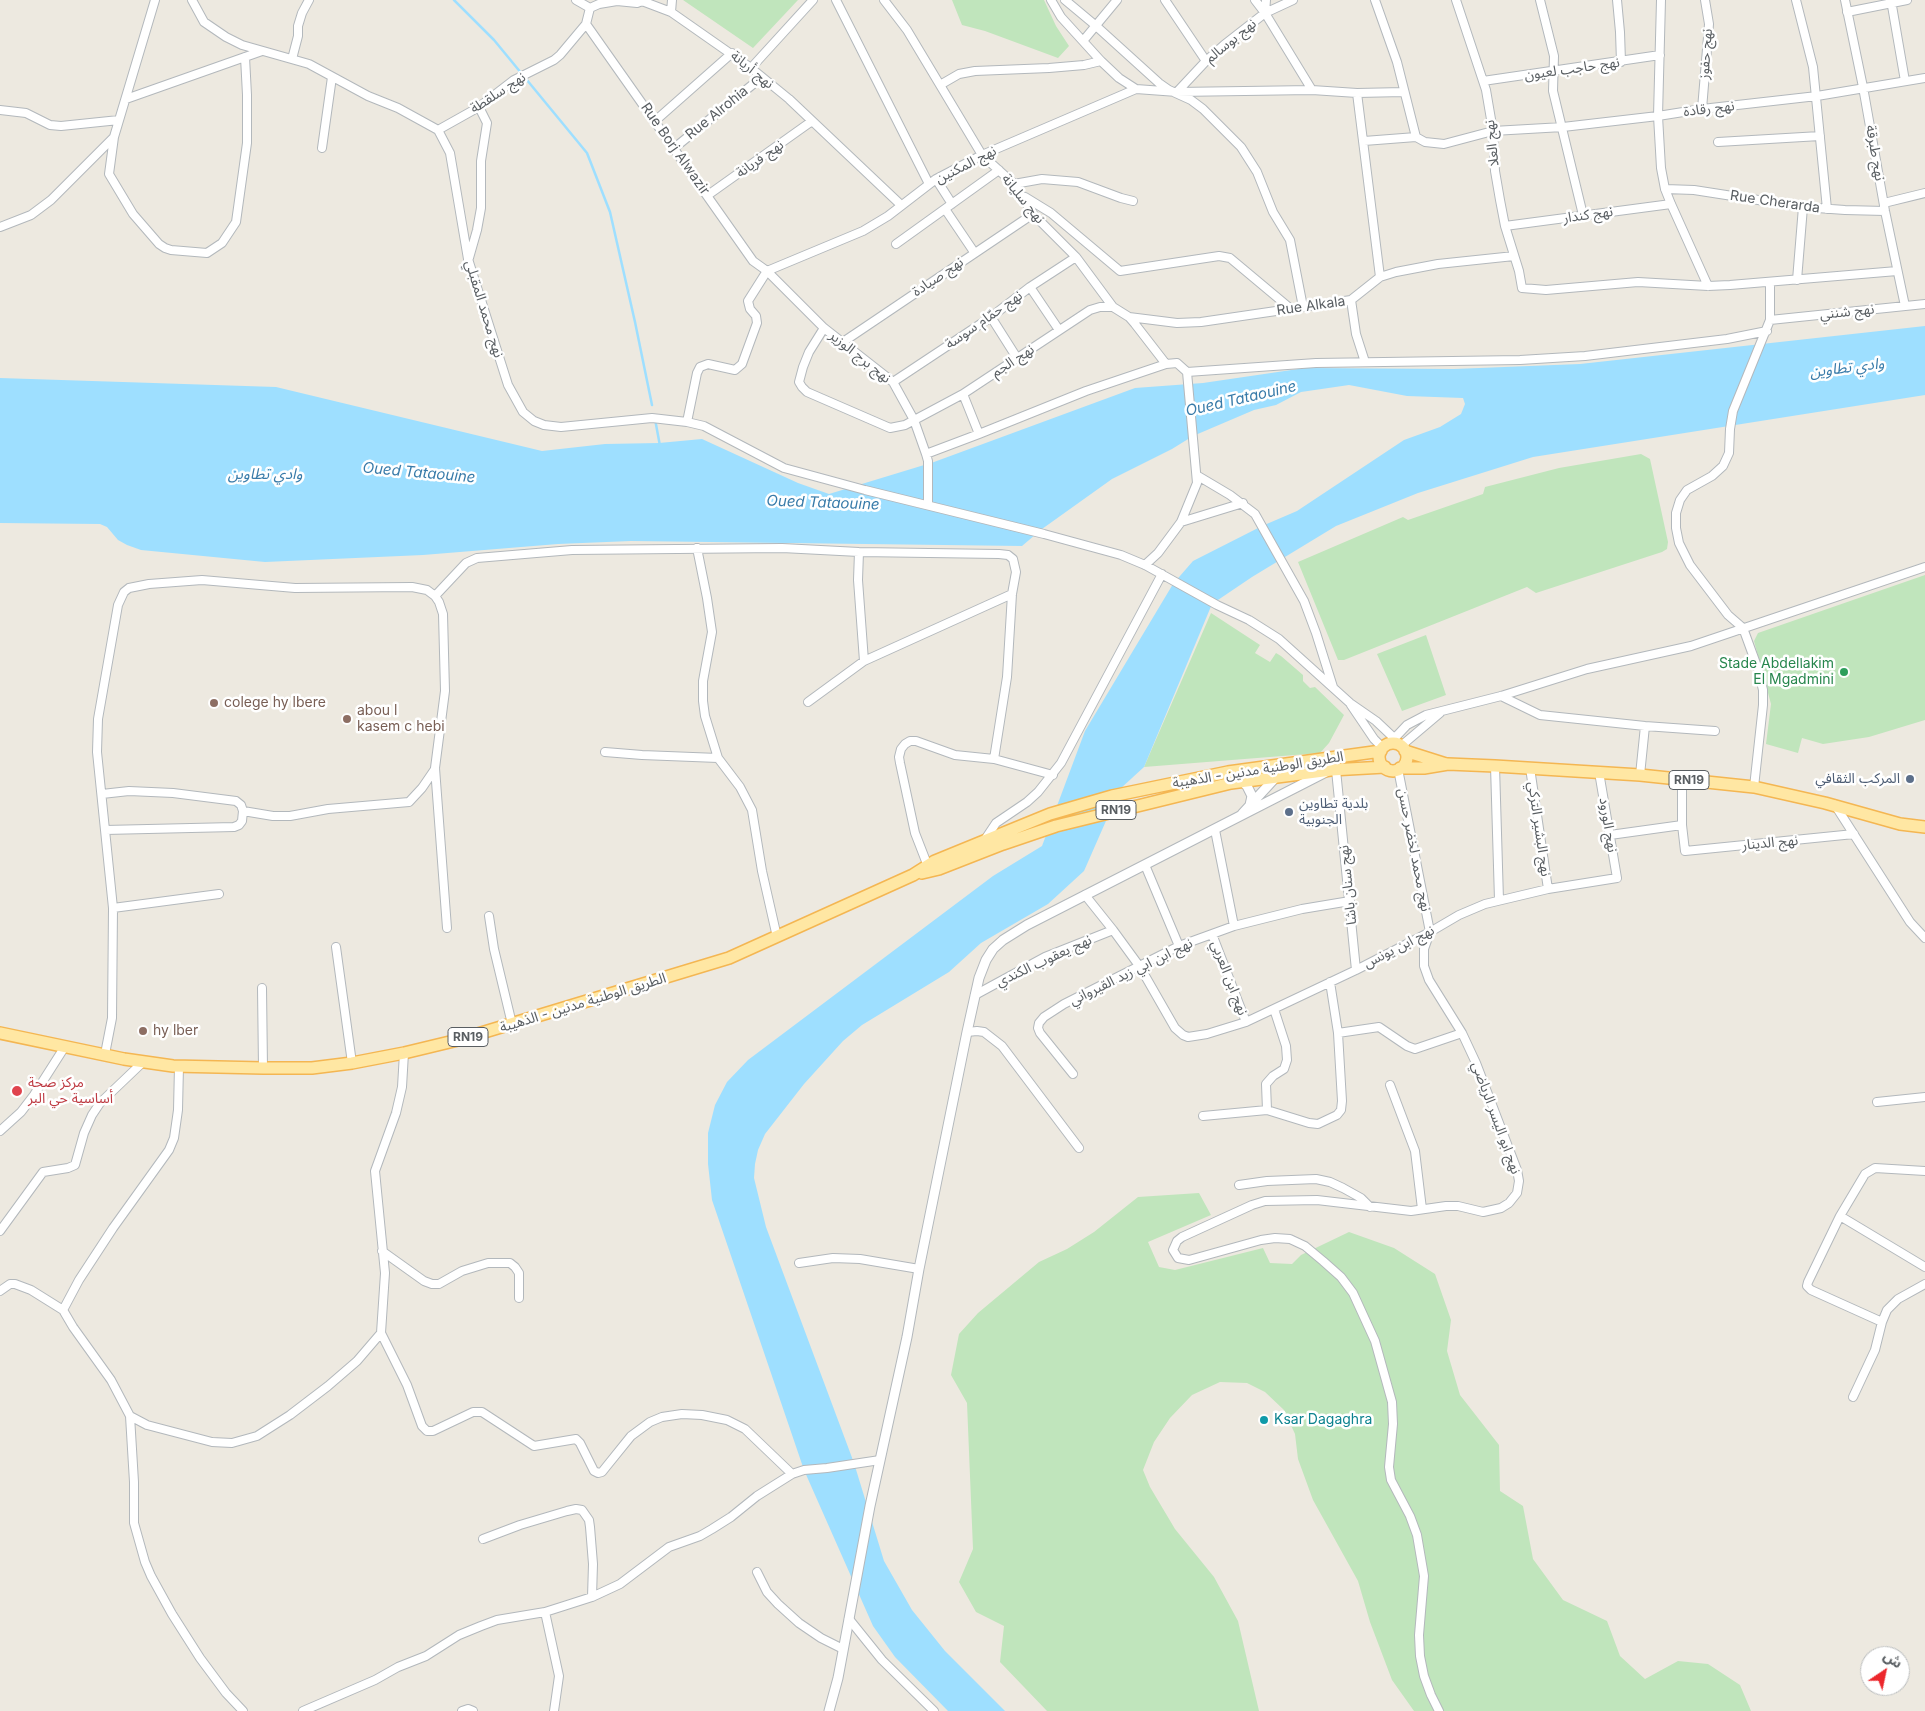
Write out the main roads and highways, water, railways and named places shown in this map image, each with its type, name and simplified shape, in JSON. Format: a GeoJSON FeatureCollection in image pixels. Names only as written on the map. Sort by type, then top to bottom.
{"type":"FeatureCollection","features":[{"type":"Feature","properties":{"kind":"main road","name":"الطريق الوطنية مدنين - الذهيبة"},"geometry":{"type":"LineString","coordinates":[[0,1034],[20,1036],[64,1048],[179,1066],[312,1068],[352,1063],[445,1044],[729,958],[912,875],[1003,838],[1050,814],[1112,796],[1276,772],[1393,746],[1448,764]]}},
{"type":"Feature","properties":{"kind":"main road"},"geometry":{"type":"LineString","coordinates":[[1385,768],[1380,762],[1393,746],[1406,759],[1399,769]]}},
{"type":"Feature","properties":{"kind":"main road","name":"الطريق الوطنية مدنين - الذهيبة"},"geometry":{"type":"LineString","coordinates":[[1399,769],[1424,768],[1448,764],[1495,766],[1640,775],[1754,787],[1835,805],[1900,824],[1925,828]]}},
{"type":"Feature","properties":{"kind":"main road","name":"الطريق الوطنية مدنين - الذهيبة"},"geometry":{"type":"LineString","coordinates":[[1234,779],[1276,772],[1385,768]]}},
{"type":"Feature","properties":{"kind":"main road","name":"RN19"},"geometry":{"type":"LineString","coordinates":[[1385,768],[1389,770],[1399,769]]}},
{"type":"Feature","properties":{"kind":"main road","name":"الطريق الوطنية مدنين - الذهيبة"},"geometry":{"type":"LineString","coordinates":[[929,868],[984,841],[1003,838]]}},
{"type":"Feature","properties":{"kind":"water","name":"وادي تطاوين"},"geometry":{"type":"Polygon","coordinates":[[[1925,326],[1925,395],[1533,457],[1418,493],[1336,526],[1252,577],[1212,604],[1144,767],[1120,789],[1084,871],[1048,904],[981,943],[949,972],[862,1025],[843,1041],[804,1084],[765,1134],[758,1150],[754,1178],[766,1227],[854,1463],[884,1561],[912,1610],[945,1651],[1005,1711],[948,1711],[895,1657],[873,1626],[804,1470],[712,1200],[708,1164],[708,1133],[715,1105],[727,1082],[748,1060],[993,876],[1042,846],[1085,731],[1173,584],[1193,561],[1262,526],[1297,511],[1404,440],[1440,427],[1461,414],[1465,404],[1463,398],[1407,396],[1349,385],[1301,392],[1276,405],[1254,410],[1193,436],[1172,449],[1112,479],[1042,529],[1022,546],[631,541],[558,544],[423,555],[265,562],[141,550],[118,540],[107,527],[100,524],[0,523],[0,378],[276,387],[542,451],[605,444],[659,443],[702,439],[798,483],[829,494],[934,462],[1135,388],[1203,383],[1305,368],[1454,369],[1580,364],[1925,326]]]}},
{"type":"Feature","properties":{"kind":"waterway"},"geometry":{"type":"LineString","coordinates":[[454,0],[494,40],[587,153],[610,212],[652,405]]}},
{"type":"Feature","properties":{"kind":"waterway"},"geometry":{"type":"LineString","coordinates":[[655,419],[660,446]]}},
{"type":"Feature","properties":{"kind":"place","name":"Stade Abdelاakim El Mgadmini"},"geometry":{"type":"Point","coordinates":[1844,672]}},
{"type":"Feature","properties":{"kind":"place","name":"colege hy lbere"},"geometry":{"type":"Point","coordinates":[214,703]}},
{"type":"Feature","properties":{"kind":"place","name":"abou l kasem c hebi"},"geometry":{"type":"Point","coordinates":[347,719]}},
{"type":"Feature","properties":{"kind":"place","name":"المركب الثقافي"},"geometry":{"type":"Point","coordinates":[1910,779]}},
{"type":"Feature","properties":{"kind":"place","name":"بلدية تطاوين الجنوبية"},"geometry":{"type":"Point","coordinates":[1289,812]}},
{"type":"Feature","properties":{"kind":"place","name":"hy lber"},"geometry":{"type":"Point","coordinates":[143,1031]}},
{"type":"Feature","properties":{"kind":"place","name":"مركز صحة أساسية حي البر"},"geometry":{"type":"Point","coordinates":[17,1091]}},
{"type":"Feature","properties":{"kind":"place","name":"Ksar Dagaghra"},"geometry":{"type":"Point","coordinates":[1264,1420]}},
{"type":"Feature","properties":{"kind":"water label","name":"Oued Tataouine"},"geometry":{"type":"Point","coordinates":[1241,399]}},
{"type":"Feature","properties":{"kind":"water label","name":"Oued Tataouine"},"geometry":{"type":"Point","coordinates":[419,473]}},
{"type":"Feature","properties":{"kind":"water label","name":"Oued Tataouine"},"geometry":{"type":"Point","coordinates":[823,503]}}]}
